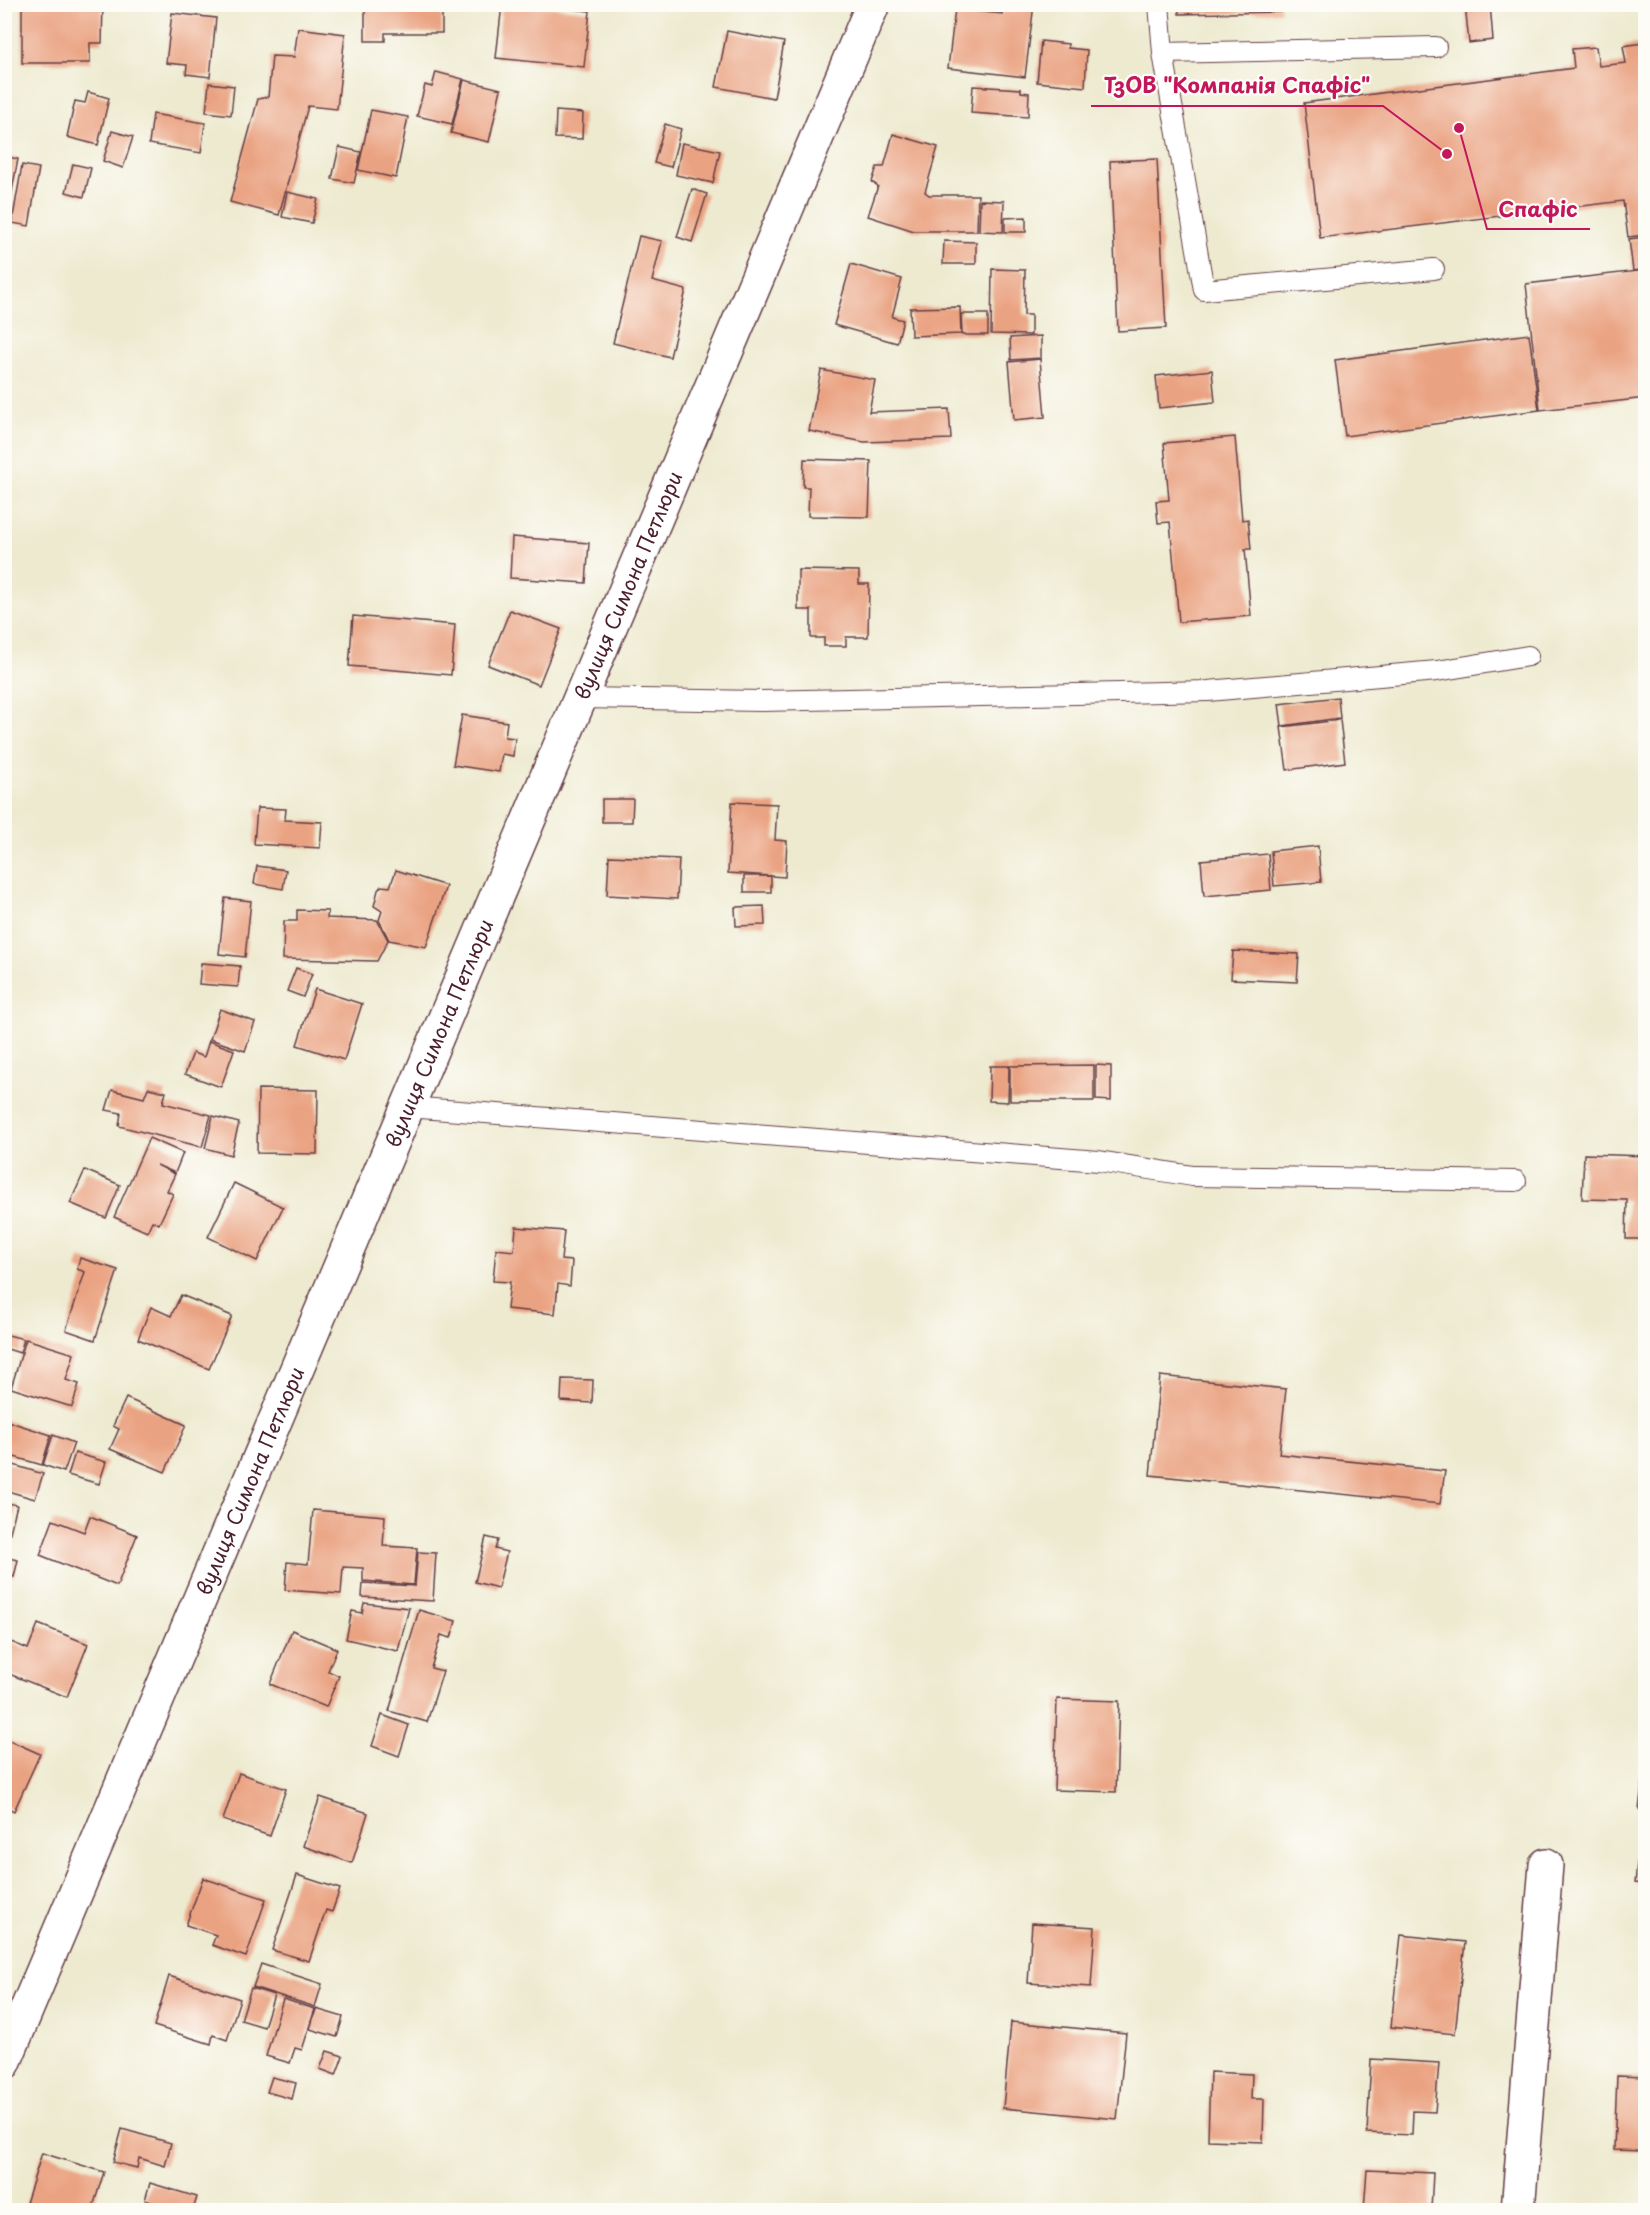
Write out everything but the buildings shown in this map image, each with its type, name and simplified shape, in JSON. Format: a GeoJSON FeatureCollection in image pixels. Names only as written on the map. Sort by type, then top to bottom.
{"type":"FeatureCollection","features":[{"type":"Feature","properties":{"kind":"street","name":"вулиця Симона Петлюри"},"geometry":{"type":"LineString","coordinates":[[4,2063],[873,4]]}},
{"type":"Feature","properties":{"kind":"street"},"geometry":{"type":"LineString","coordinates":[[1518,2211],[1546,1865]]}},
{"type":"Feature","properties":{"kind":"lane"},"geometry":{"type":"LineString","coordinates":[[1159,4],[1163,53],[1204,290],[1434,269]]}},
{"type":"Feature","properties":{"kind":"lane"},"geometry":{"type":"LineString","coordinates":[[1163,53],[1436,47]]}},
{"type":"Feature","properties":{"kind":"lane"},"geometry":{"type":"LineString","coordinates":[[581,698],[762,701],[1208,691],[1437,671],[1528,656]]}},
{"type":"Feature","properties":{"kind":"lane"},"geometry":{"type":"LineString","coordinates":[[408,1107],[1099,1161],[1192,1176],[1516,1180]]}},
{"type":"Feature","properties":{"kind":"place","name":"Спафіс"},"geometry":{"type":"Point","coordinates":[1459,128]}},
{"type":"Feature","properties":{"kind":"place","name":"ТзОВ \"Компанія Спафіс\""},"geometry":{"type":"Point","coordinates":[1447,154]}}]}
